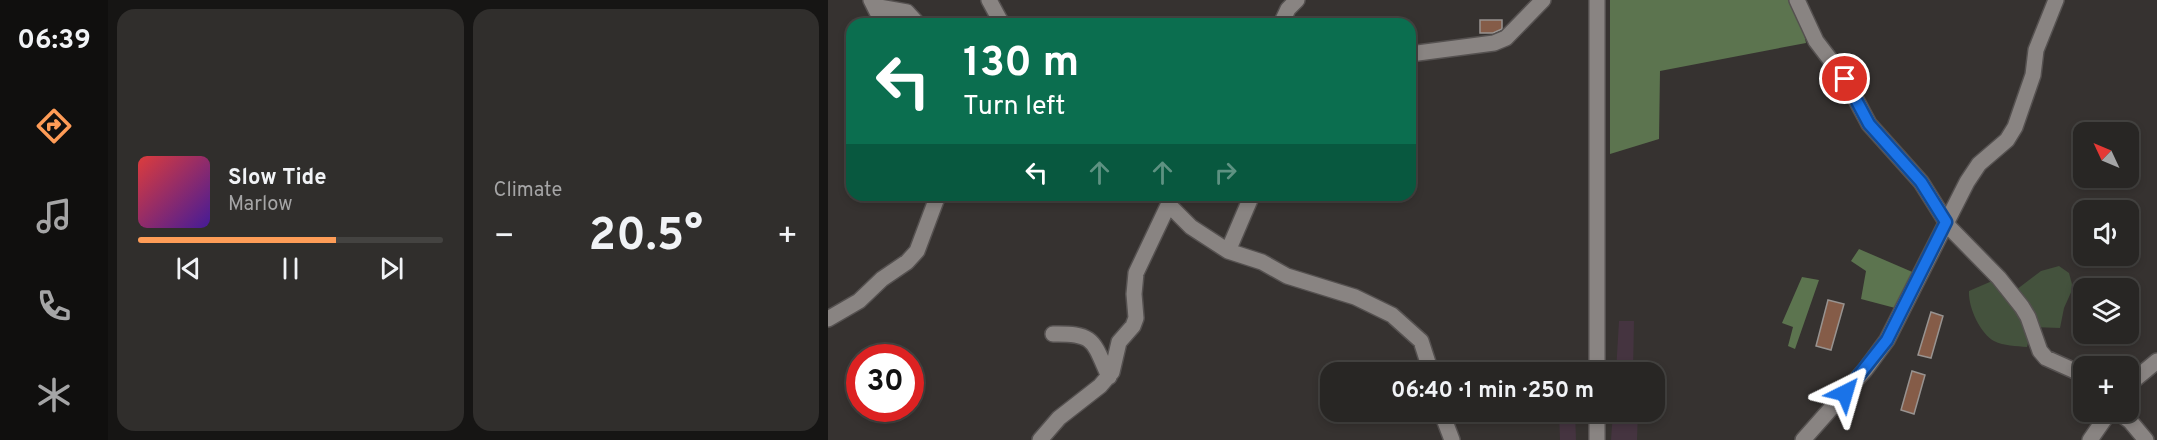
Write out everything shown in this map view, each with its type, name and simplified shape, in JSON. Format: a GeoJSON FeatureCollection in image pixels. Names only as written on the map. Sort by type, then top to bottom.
{"type":"FeatureCollection","features":[{"type":"Feature","properties":{"kind":"street"},"geometry":{"type":"LineString","coordinates":[[989,0],[999,18]]}},
{"type":"Feature","properties":{"kind":"street"},"geometry":{"type":"LineString","coordinates":[[1284,18],[1296,0]]}},
{"type":"Feature","properties":{"kind":"street"},"geometry":{"type":"LineString","coordinates":[[1416,53],[1494,43],[1506,38],[1543,0]]}},
{"type":"Feature","properties":{"kind":"street"},"geometry":{"type":"LineString","coordinates":[[1597,0],[1597,362]]}},
{"type":"Feature","properties":{"kind":"street"},"geometry":{"type":"LineString","coordinates":[[1797,0],[1816,40],[1845,79],[1869,124],[1921,182],[1946,222],[2022,307],[2028,317],[2036,342],[2046,358],[2073,370]]}},
{"type":"Feature","properties":{"kind":"street"},"geometry":{"type":"LineString","coordinates":[[1803,440],[1887,340],[1973,173],[2007,140],[2015,127],[2033,75],[2037,50],[2056,0]]}},
{"type":"Feature","properties":{"kind":"street"},"geometry":{"type":"LineString","coordinates":[[872,3],[880,18]]}},
{"type":"Feature","properties":{"kind":"street"},"geometry":{"type":"LineString","coordinates":[[872,3],[907,12],[912,18]]}},
{"type":"Feature","properties":{"kind":"street"},"geometry":{"type":"LineString","coordinates":[[828,319],[859,301],[882,279],[907,262],[917,251],[936,201]]}},
{"type":"Feature","properties":{"kind":"street"},"geometry":{"type":"LineString","coordinates":[[1040,440],[1059,418],[1109,377],[1114,367],[1119,342],[1133,326],[1136,318],[1134,294],[1136,273],[1171,201]]}},
{"type":"Feature","properties":{"kind":"street"},"geometry":{"type":"LineString","coordinates":[[1172,201],[1191,227],[1228,251],[1262,262],[1287,276],[1355,297],[1392,315],[1421,341],[1429,362]]}},
{"type":"Feature","properties":{"kind":"street"},"geometry":{"type":"LineString","coordinates":[[1228,251],[1249,201]]}},
{"type":"Feature","properties":{"kind":"street"},"geometry":{"type":"LineString","coordinates":[[1053,333],[1077,333],[1084,336],[1096,347],[1109,377]]}},
{"type":"Feature","properties":{"kind":"street"},"geometry":{"type":"LineString","coordinates":[[2139,376],[2157,361]]}},
{"type":"Feature","properties":{"kind":"street"},"geometry":{"type":"LineString","coordinates":[[1445,422],[1452,440]]}},
{"type":"Feature","properties":{"kind":"street"},"geometry":{"type":"LineString","coordinates":[[1595,438],[1596,422]]}},
{"type":"Feature","properties":{"kind":"street"},"geometry":{"type":"LineString","coordinates":[[2090,440],[2102,422]]}},
{"type":"Feature","properties":{"kind":"street"},"geometry":{"type":"LineString","coordinates":[[2131,422],[2146,440]]}},
{"type":"Feature","properties":{"kind":"shaded area"},"geometry":{"type":"Polygon","coordinates":[[[1619,321],[1634,321],[1633,362],[1617,362],[1619,321]]]}},
{"type":"Feature","properties":{"kind":"shaded area"},"geometry":{"type":"Polygon","coordinates":[[[1559,422],[1575,422],[1576,440],[1560,440],[1559,422]]]}},
{"type":"Feature","properties":{"kind":"shaded area"},"geometry":{"type":"Polygon","coordinates":[[[1612,422],[1638,422],[1637,440],[1611,440],[1612,422]]]}},
{"type":"Feature","properties":{"kind":"green space"},"geometry":{"type":"Polygon","coordinates":[[[1610,0],[1797,0],[1806,43],[1660,71],[1659,139],[1610,154],[1610,0]]]}},
{"type":"Feature","properties":{"kind":"green space"},"geometry":{"type":"Polygon","coordinates":[[[1859,249],[1917,274],[1899,309],[1861,299],[1866,271],[1851,261],[1859,249]]]}},
{"type":"Feature","properties":{"kind":"green space"},"geometry":{"type":"Polygon","coordinates":[[[2059,266],[2069,273],[2073,288],[2064,308],[2060,328],[2032,327],[2027,347],[2010,346],[1994,341],[1984,332],[1976,319],[1969,291],[1999,278],[2012,293],[2041,271],[2059,266]]]}},
{"type":"Feature","properties":{"kind":"green space"},"geometry":{"type":"Polygon","coordinates":[[[1802,277],[1819,280],[1795,349],[1788,346],[1793,327],[1782,323],[1802,277]]]}},
{"type":"Feature","properties":{"kind":"building"},"geometry":{"type":"Polygon","coordinates":[[[1480,20],[1502,20],[1502,29],[1493,33],[1480,33],[1480,20]]]}},
{"type":"Feature","properties":{"kind":"building"},"geometry":{"type":"Polygon","coordinates":[[[1828,300],[1844,304],[1831,350],[1816,346],[1828,300]]]}},
{"type":"Feature","properties":{"kind":"building"},"geometry":{"type":"Polygon","coordinates":[[[1931,312],[1943,316],[1931,358],[1918,355],[1931,312]]]}},
{"type":"Feature","properties":{"kind":"building"},"geometry":{"type":"Polygon","coordinates":[[[1912,371],[1925,375],[1914,414],[1901,410],[1912,371]]]}},
{"type":"Feature","properties":{"kind":"route"},"geometry":{"type":"LineString","coordinates":[[1845,79],[1869,124],[1921,182],[1946,222],[1887,340],[1845,393]]}}]}
